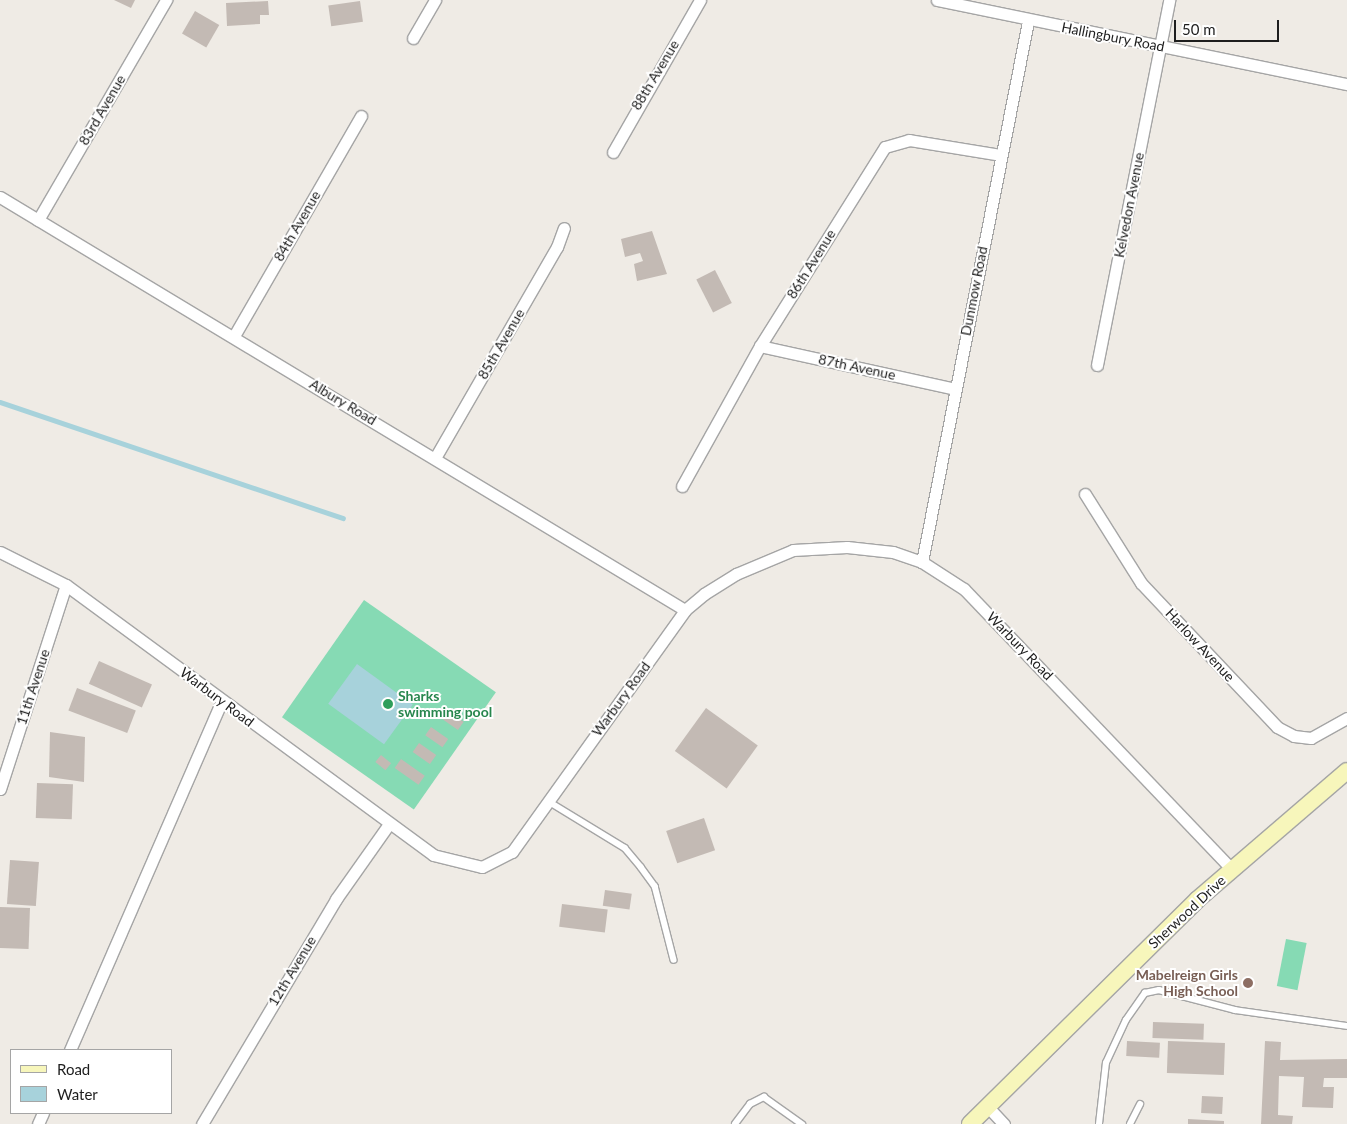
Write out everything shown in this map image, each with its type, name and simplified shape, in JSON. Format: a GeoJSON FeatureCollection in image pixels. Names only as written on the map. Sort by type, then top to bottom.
{"type":"FeatureCollection","features":[{"type":"Feature","properties":{"kind":"street","name":"83rd Avenue"},"geometry":{"type":"LineString","coordinates":[[38,220],[166,0]]}},
{"type":"Feature","properties":{"kind":"street"},"geometry":{"type":"LineString","coordinates":[[413,38],[435,0]]}},
{"type":"Feature","properties":{"kind":"street","name":"88th Avenue"},"geometry":{"type":"LineString","coordinates":[[614,152],[700,0]]}},
{"type":"Feature","properties":{"kind":"street","name":"Hallingbury Road"},"geometry":{"type":"LineString","coordinates":[[937,0],[1028,21],[1347,84]]}},
{"type":"Feature","properties":{"kind":"street","name":"Kelvedon Avenue"},"geometry":{"type":"LineString","coordinates":[[1097,365],[1169,0]]}},
{"type":"Feature","properties":{"kind":"street","name":"Dunmow Road"},"geometry":{"type":"LineString","coordinates":[[922,562],[1028,21]]}},
{"type":"Feature","properties":{"kind":"street","name":"84th Avenue"},"geometry":{"type":"LineString","coordinates":[[234,336],[361,116]]}},
{"type":"Feature","properties":{"kind":"street","name":"86th Avenue"},"geometry":{"type":"LineString","coordinates":[[682,486],[760,346],[885,146],[909,140],[1001,155]]}},
{"type":"Feature","properties":{"kind":"street","name":"Albury Road"},"geometry":{"type":"LineString","coordinates":[[0,197],[234,336],[685,610]]}},
{"type":"Feature","properties":{"kind":"street","name":"85th Avenue"},"geometry":{"type":"LineString","coordinates":[[434,458],[564,228]]}},
{"type":"Feature","properties":{"kind":"street","name":"87th Avenue"},"geometry":{"type":"LineString","coordinates":[[760,346],[955,389]]}},
{"type":"Feature","properties":{"kind":"street","name":"Harlow Avenue"},"geometry":{"type":"LineString","coordinates":[[1084,494],[1141,583],[1276,727],[1294,736],[1311,738],[1347,718]]}},
{"type":"Feature","properties":{"kind":"street","name":"Warbury Road"},"geometry":{"type":"LineString","coordinates":[[0,552],[66,585],[433,855],[482,867],[512,852],[685,610],[736,574],[793,550],[847,547],[893,552],[922,562],[982,606],[1232,869]]}},
{"type":"Feature","properties":{"kind":"street","name":"11th Avenue"},"geometry":{"type":"LineString","coordinates":[[0,790],[66,585]]}},
{"type":"Feature","properties":{"kind":"street"},"geometry":{"type":"LineString","coordinates":[[70,1049],[222,700]]}},
{"type":"Feature","properties":{"kind":"street","name":"Sherwood Drive"},"geometry":{"type":"LineString","coordinates":[[970,1124],[1232,869],[1347,771]]}},
{"type":"Feature","properties":{"kind":"street","name":"12th Avenue"},"geometry":{"type":"LineString","coordinates":[[202,1124],[336,899],[389,824]]}},
{"type":"Feature","properties":{"kind":"street"},"geometry":{"type":"LineString","coordinates":[[987,1106],[1004,1124]]}},
{"type":"Feature","properties":{"kind":"lane"},"geometry":{"type":"LineString","coordinates":[[548,801],[625,848],[641,867],[655,886],[674,960]]}},
{"type":"Feature","properties":{"kind":"lane"},"geometry":{"type":"LineString","coordinates":[[1099,1124],[1106,1063],[1126,1020],[1145,993],[1159,990],[1235,1010],[1347,1026]]}},
{"type":"Feature","properties":{"kind":"lane"},"geometry":{"type":"LineString","coordinates":[[735,1124],[750,1104],[764,1097],[802,1124]]}},
{"type":"Feature","properties":{"kind":"lane"},"geometry":{"type":"LineString","coordinates":[[1130,1124],[1140,1104]]}},
{"type":"Feature","properties":{"kind":"green space","name":"Sharks swimming pool"},"geometry":{"type":"Polygon","coordinates":[[[364,600],[496,692],[414,809],[282,717],[364,600]]]}},
{"type":"Feature","properties":{"kind":"green space"},"geometry":{"type":"Polygon","coordinates":[[[1286,939],[1307,943],[1297,990],[1277,986],[1286,939]]]}},
{"type":"Feature","properties":{"kind":"water"},"geometry":{"type":"Polygon","coordinates":[[[357,664],[413,705],[384,744],[328,704],[357,664]]]}},
{"type":"Feature","properties":{"kind":"building"},"geometry":{"type":"Polygon","coordinates":[[[114,0],[135,0],[131,8],[114,0]]]}},
{"type":"Feature","properties":{"kind":"building"},"geometry":{"type":"Polygon","coordinates":[[[268,1],[269,15],[260,15],[260,24],[227,26],[226,3],[268,1]]]}},
{"type":"Feature","properties":{"kind":"building"},"geometry":{"type":"Polygon","coordinates":[[[360,1],[363,22],[331,26],[328,5],[360,1]]]}},
{"type":"Feature","properties":{"kind":"building"},"geometry":{"type":"Polygon","coordinates":[[[195,11],[219,25],[206,48],[182,34],[195,11]]]}},
{"type":"Feature","properties":{"kind":"building"},"geometry":{"type":"Polygon","coordinates":[[[652,231],[667,274],[637,281],[634,264],[643,261],[640,253],[625,257],[621,239],[652,231]]]}},
{"type":"Feature","properties":{"kind":"building"},"geometry":{"type":"Polygon","coordinates":[[[715,270],[732,303],[713,313],[696,280],[715,270]]]}},
{"type":"Feature","properties":{"kind":"building"},"geometry":{"type":"Polygon","coordinates":[[[99,661],[152,685],[142,707],[89,684],[99,661]]]}},
{"type":"Feature","properties":{"kind":"building"},"geometry":{"type":"Polygon","coordinates":[[[77,688],[136,711],[127,733],[68,710],[77,688]]]}},
{"type":"Feature","properties":{"kind":"building"},"geometry":{"type":"Polygon","coordinates":[[[444,708],[464,722],[458,730],[438,716],[444,708]]]}},
{"type":"Feature","properties":{"kind":"building"},"geometry":{"type":"Polygon","coordinates":[[[706,708],[758,746],[727,788],[675,751],[706,708]]]}},
{"type":"Feature","properties":{"kind":"building"},"geometry":{"type":"Polygon","coordinates":[[[431,727],[448,739],[442,747],[425,735],[431,727]]]}},
{"type":"Feature","properties":{"kind":"building"},"geometry":{"type":"Polygon","coordinates":[[[50,732],[85,737],[84,782],[49,777],[50,732]]]}},
{"type":"Feature","properties":{"kind":"building"},"geometry":{"type":"Polygon","coordinates":[[[419,743],[436,755],[430,764],[413,752],[419,743]]]}},
{"type":"Feature","properties":{"kind":"building"},"geometry":{"type":"Polygon","coordinates":[[[381,755],[391,763],[385,770],[375,762],[381,755]]]}},
{"type":"Feature","properties":{"kind":"building"},"geometry":{"type":"Polygon","coordinates":[[[401,759],[425,776],[418,785],[395,768],[401,759]]]}},
{"type":"Feature","properties":{"kind":"building"},"geometry":{"type":"Polygon","coordinates":[[[37,783],[73,784],[72,819],[36,818],[37,783]]]}},
{"type":"Feature","properties":{"kind":"building"},"geometry":{"type":"Polygon","coordinates":[[[704,818],[715,850],[677,863],[666,831],[704,818]]]}},
{"type":"Feature","properties":{"kind":"building"},"geometry":{"type":"Polygon","coordinates":[[[10,860],[39,862],[36,906],[7,904],[10,860]]]}},
{"type":"Feature","properties":{"kind":"building"},"geometry":{"type":"Polygon","coordinates":[[[605,890],[632,894],[630,910],[603,906],[605,890]]]}},
{"type":"Feature","properties":{"kind":"building"},"geometry":{"type":"Polygon","coordinates":[[[562,904],[608,910],[605,932],[559,927],[562,904]]]}},
{"type":"Feature","properties":{"kind":"building"},"geometry":{"type":"Polygon","coordinates":[[[0,907],[30,908],[29,949],[0,948],[0,907]]]}},
{"type":"Feature","properties":{"kind":"building"},"geometry":{"type":"Polygon","coordinates":[[[1153,1022],[1204,1024],[1203,1040],[1152,1038],[1153,1022]]]}},
{"type":"Feature","properties":{"kind":"building"},"geometry":{"type":"Polygon","coordinates":[[[1127,1041],[1160,1043],[1159,1058],[1126,1056],[1127,1041]]]}},
{"type":"Feature","properties":{"kind":"building"},"geometry":{"type":"Polygon","coordinates":[[[1168,1041],[1225,1043],[1224,1075],[1167,1073],[1168,1041]]]}},
{"type":"Feature","properties":{"kind":"building"},"geometry":{"type":"Polygon","coordinates":[[[1265,1041],[1281,1042],[1280,1060],[1347,1059],[1347,1078],[1324,1078],[1323,1087],[1334,1087],[1333,1108],[1302,1107],[1304,1077],[1279,1076],[1278,1115],[1293,1116],[1292,1124],[1261,1124],[1265,1041]]]}},
{"type":"Feature","properties":{"kind":"building"},"geometry":{"type":"Polygon","coordinates":[[[1202,1096],[1223,1097],[1222,1114],[1201,1113],[1202,1096]]]}},
{"type":"Feature","properties":{"kind":"building"},"geometry":{"type":"Polygon","coordinates":[[[1188,1119],[1224,1121],[1224,1124],[1188,1124],[1188,1119]]]}},
{"type":"Feature","properties":{"kind":"waterway"},"geometry":{"type":"LineString","coordinates":[[0,402],[343,518]]}},
{"type":"Feature","properties":{"kind":"place","name":"Sharks swimming pool"},"geometry":{"type":"Point","coordinates":[388,704]}},
{"type":"Feature","properties":{"kind":"place","name":"Mabelreign Girls High School"},"geometry":{"type":"Point","coordinates":[1248,983]}}]}
